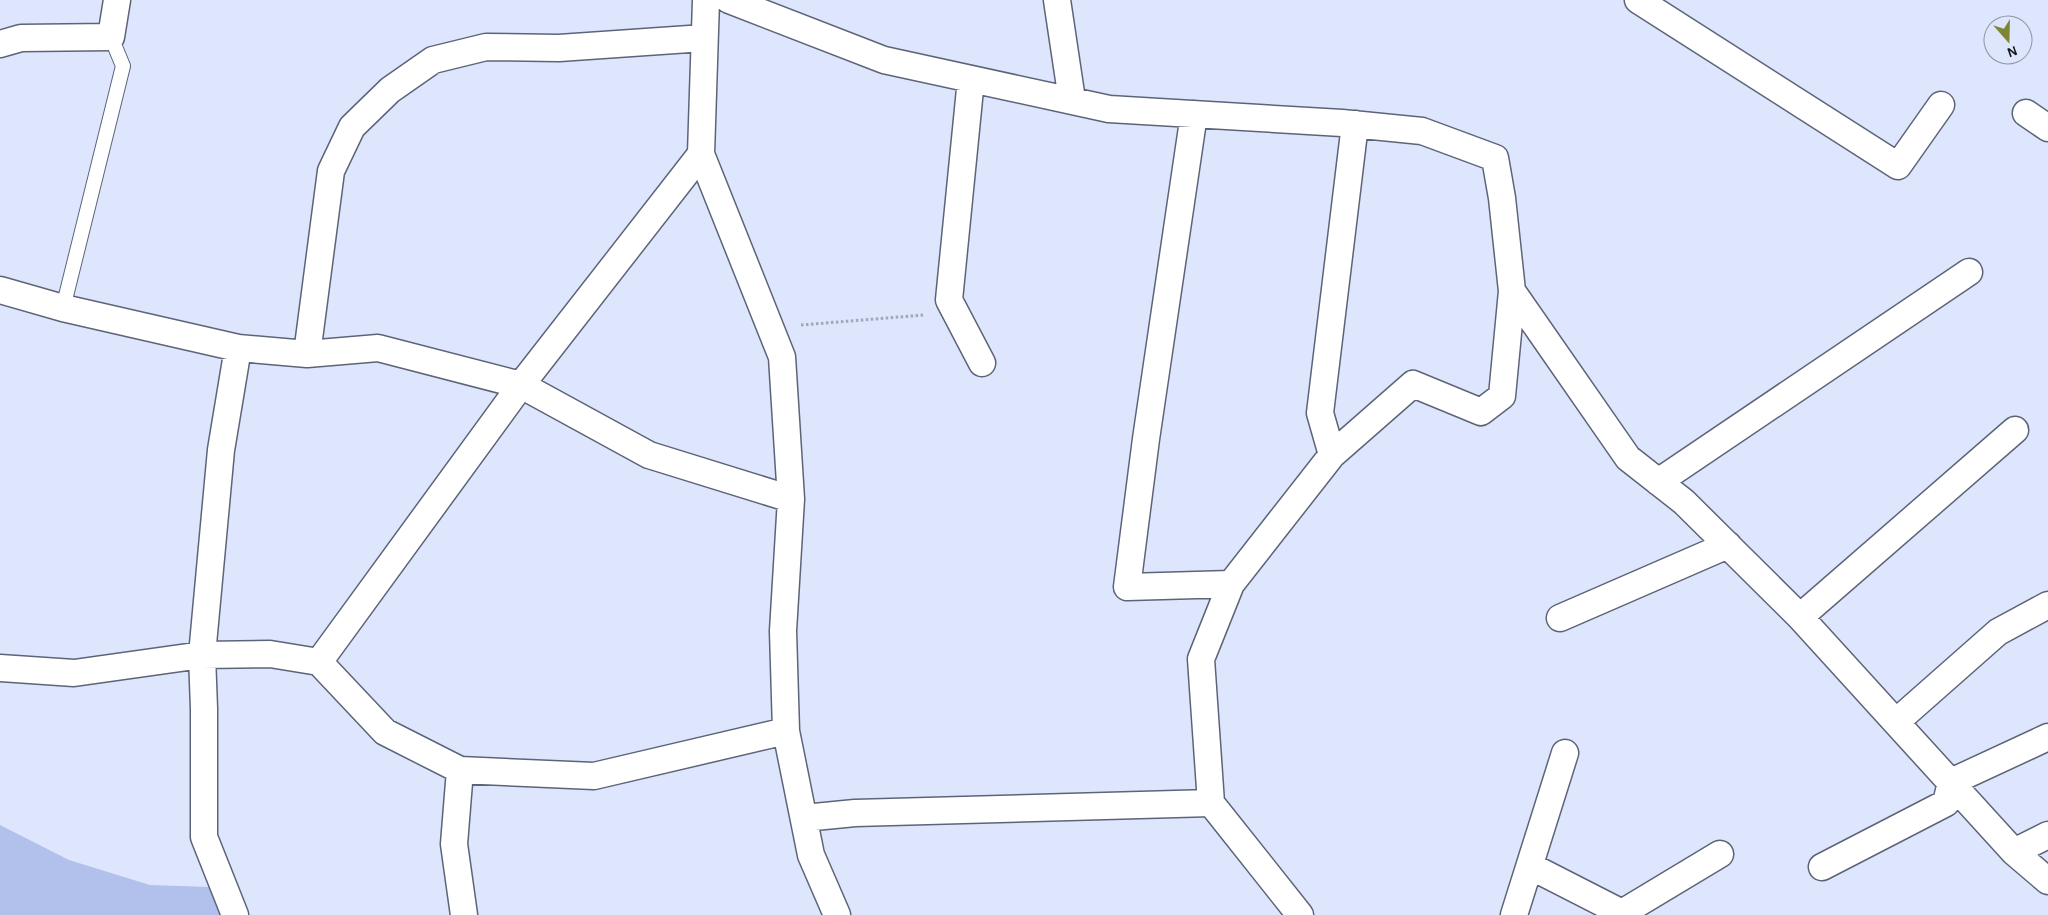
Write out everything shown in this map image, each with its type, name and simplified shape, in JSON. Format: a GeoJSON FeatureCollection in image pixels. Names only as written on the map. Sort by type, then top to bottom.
{"type":"FeatureCollection","features":[{"type":"Feature","properties":{"kind":"street"},"geometry":{"type":"LineString","coordinates":[[0,44],[21,38],[111,37],[118,0]]}},
{"type":"Feature","properties":{"kind":"street"},"geometry":{"type":"LineString","coordinates":[[706,0],[702,154],[782,357],[791,499],[782,632],[786,731],[811,856],[837,915]]}},
{"type":"Feature","properties":{"kind":"street"},"geometry":{"type":"LineString","coordinates":[[729,0],[884,60],[1110,109],[1355,124],[1422,131],[1494,158],[1502,198],[1512,291],[1502,396],[1481,412],[1413,384],[1332,455],[1231,584],[1201,659],[1211,803],[1300,915]]}},
{"type":"Feature","properties":{"kind":"street"},"geometry":{"type":"LineString","coordinates":[[1057,0],[1072,100]]}},
{"type":"Feature","properties":{"kind":"street"},"geometry":{"type":"LineString","coordinates":[[1638,0],[1898,166],[1941,104]]}},
{"type":"Feature","properties":{"kind":"street"},"geometry":{"type":"LineString","coordinates":[[307,354],[331,171],[352,128],[390,90],[432,60],[486,47],[559,48],[704,38]]}},
{"type":"Feature","properties":{"kind":"street"},"geometry":{"type":"LineString","coordinates":[[972,79],[949,300],[982,363]]}},
{"type":"Feature","properties":{"kind":"street"},"geometry":{"type":"LineString","coordinates":[[2026,113],[2048,128]]}},
{"type":"Feature","properties":{"kind":"street"},"geometry":{"type":"LineString","coordinates":[[1194,114],[1147,429],[1128,587],[1231,584]]}},
{"type":"Feature","properties":{"kind":"street"},"geometry":{"type":"LineString","coordinates":[[1332,455],[1320,413],[1355,124]]}},
{"type":"Feature","properties":{"kind":"street"},"geometry":{"type":"LineString","coordinates":[[319,662],[522,385],[702,154]]}},
{"type":"Feature","properties":{"kind":"street"},"geometry":{"type":"LineString","coordinates":[[1658,482],[1969,272]]}},
{"type":"Feature","properties":{"kind":"street"},"geometry":{"type":"LineString","coordinates":[[0,290],[63,308],[238,348],[307,354],[378,348],[522,385],[649,455],[791,499]]}},
{"type":"Feature","properties":{"kind":"street"},"geometry":{"type":"LineString","coordinates":[[1512,291],[1628,458],[1684,502],[1800,617],[2014,852],[2048,882]]}},
{"type":"Feature","properties":{"kind":"street"},"geometry":{"type":"LineString","coordinates":[[235,915],[204,837],[202,655],[221,450],[238,348]]}},
{"type":"Feature","properties":{"kind":"street"},"geometry":{"type":"LineString","coordinates":[[1800,617],[2016,430]]}},
{"type":"Feature","properties":{"kind":"street"},"geometry":{"type":"LineString","coordinates":[[1560,618],[1728,546]]}},
{"type":"Feature","properties":{"kind":"street"},"geometry":{"type":"LineString","coordinates":[[1896,722],[1998,632],[2048,605]]}},
{"type":"Feature","properties":{"kind":"street"},"geometry":{"type":"LineString","coordinates":[[0,668],[74,673],[202,655],[270,654],[319,662],[385,732],[460,770],[594,776],[786,731]]}},
{"type":"Feature","properties":{"kind":"street"},"geometry":{"type":"LineString","coordinates":[[1951,782],[2048,737]]}},
{"type":"Feature","properties":{"kind":"street"},"geometry":{"type":"LineString","coordinates":[[1514,915],[1565,752]]}},
{"type":"Feature","properties":{"kind":"street"},"geometry":{"type":"LineString","coordinates":[[460,770],[454,844],[464,915]]}},
{"type":"Feature","properties":{"kind":"street"},"geometry":{"type":"LineString","coordinates":[[1822,868],[1946,803],[1951,782]]}},
{"type":"Feature","properties":{"kind":"street"},"geometry":{"type":"LineString","coordinates":[[804,818],[855,813],[1211,803]]}},
{"type":"Feature","properties":{"kind":"street"},"geometry":{"type":"LineString","coordinates":[[2014,852],[2048,835]]}},
{"type":"Feature","properties":{"kind":"street"},"geometry":{"type":"LineString","coordinates":[[1530,866],[1622,913],[1720,854]]}},
{"type":"Feature","properties":{"kind":"lane"},"geometry":{"type":"LineString","coordinates":[[63,308],[123,66],[111,37]]}},
{"type":"Feature","properties":{"kind":"path"},"geometry":{"type":"LineString","coordinates":[[770,328],[934,314],[949,300]]}},
{"type":"Feature","properties":{"kind":"shaded area"},"geometry":{"type":"Polygon","coordinates":[[[0,825],[69,860],[150,885],[209,887],[221,915],[0,915],[0,825]]]}}]}
